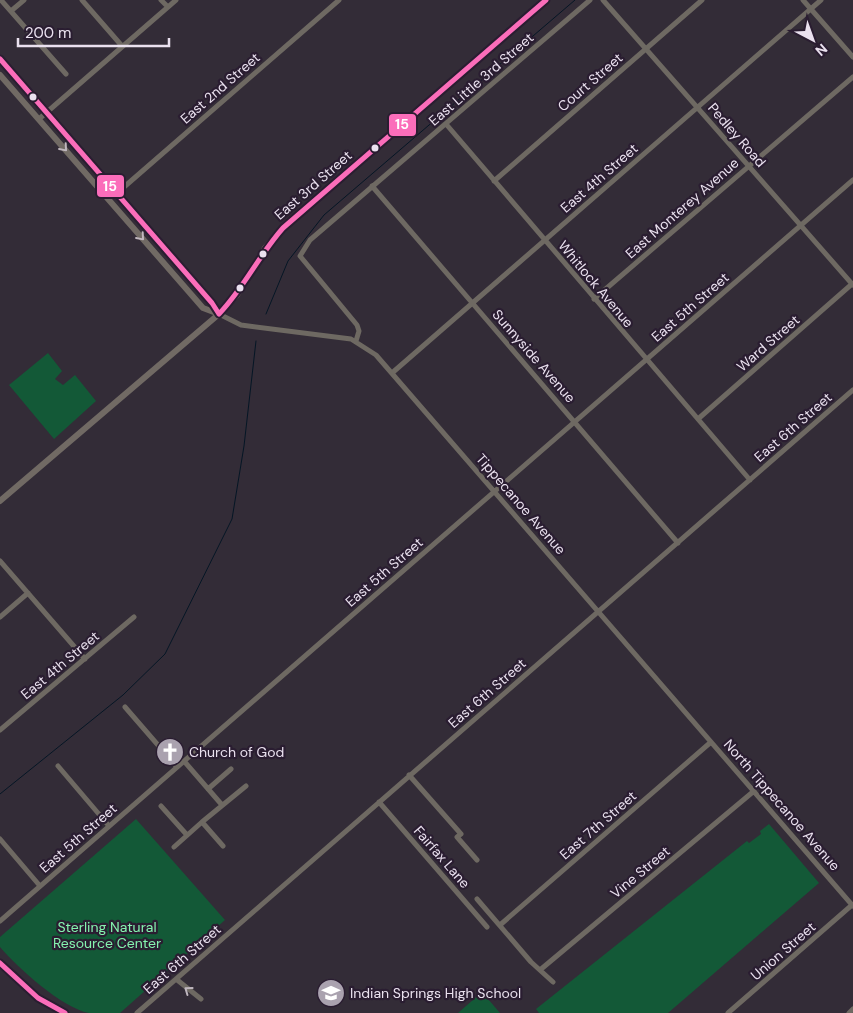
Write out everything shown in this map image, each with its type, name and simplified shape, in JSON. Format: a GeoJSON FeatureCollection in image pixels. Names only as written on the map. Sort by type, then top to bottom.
{"type":"FeatureCollection","features":[{"type":"Feature","properties":{"kind":"main road","name":"East 3rd Street"},"geometry":{"type":"LineString","coordinates":[[0,501],[219,314],[237,295],[265,248],[283,228],[546,0]]}},
{"type":"Feature","properties":{"kind":"main road"},"geometry":{"type":"LineString","coordinates":[[0,59],[212,303],[219,314]]}},
{"type":"Feature","properties":{"kind":"main road"},"geometry":{"type":"LineString","coordinates":[[0,74],[203,308],[219,314]]}},
{"type":"Feature","properties":{"kind":"main road"},"geometry":{"type":"LineString","coordinates":[[109,200],[116,194]]}},
{"type":"Feature","properties":{"kind":"main road"},"geometry":{"type":"LineString","coordinates":[[0,963],[38,998],[65,1013]]}},
{"type":"Feature","properties":{"kind":"street"},"geometry":{"type":"LineString","coordinates":[[1,0],[66,74]]}},
{"type":"Feature","properties":{"kind":"street"},"geometry":{"type":"LineString","coordinates":[[11,11],[24,0]]}},
{"type":"Feature","properties":{"kind":"street"},"geometry":{"type":"LineString","coordinates":[[82,0],[122,46]]}},
{"type":"Feature","properties":{"kind":"street"},"geometry":{"type":"LineString","coordinates":[[161,0],[168,8]]}},
{"type":"Feature","properties":{"kind":"street"},"geometry":{"type":"LineString","coordinates":[[39,119],[176,0]]}},
{"type":"Feature","properties":{"kind":"street","name":"East 2nd Street"},"geometry":{"type":"LineString","coordinates":[[116,194],[340,0]]}},
{"type":"Feature","properties":{"kind":"street","name":"East Little 3rd Street"},"geometry":{"type":"LineString","coordinates":[[356,341],[359,331],[357,325],[300,256],[310,240],[590,0]]}},
{"type":"Feature","properties":{"kind":"street","name":"Pedley Road"},"geometry":{"type":"LineString","coordinates":[[603,0],[853,285]]}},
{"type":"Feature","properties":{"kind":"street","name":"Court Street"},"geometry":{"type":"LineString","coordinates":[[494,181],[702,0]]}},
{"type":"Feature","properties":{"kind":"street"},"geometry":{"type":"LineString","coordinates":[[803,0],[853,58]]}},
{"type":"Feature","properties":{"kind":"street","name":"East 4th Street"},"geometry":{"type":"LineString","coordinates":[[392,373],[821,0]]}},
{"type":"Feature","properties":{"kind":"street","name":"East Monterey Avenue"},"geometry":{"type":"LineString","coordinates":[[594,299],[853,77]]}},
{"type":"Feature","properties":{"kind":"street","name":"Whitlock Avenue"},"geometry":{"type":"LineString","coordinates":[[446,124],[750,480]]}},
{"type":"Feature","properties":{"kind":"street","name":"East 5th Street"},"geometry":{"type":"LineString","coordinates":[[0,921],[853,180]]}},
{"type":"Feature","properties":{"kind":"street","name":"Sunnyside Avenue"},"geometry":{"type":"LineString","coordinates":[[372,186],[678,543]]}},
{"type":"Feature","properties":{"kind":"street","name":"Ward Street"},"geometry":{"type":"LineString","coordinates":[[698,419],[853,285]]}},
{"type":"Feature","properties":{"kind":"street","name":"Tippecanoe Avenue"},"geometry":{"type":"LineString","coordinates":[[219,314],[241,325],[284,329],[356,341],[373,352],[712,742]]}},
{"type":"Feature","properties":{"kind":"street","name":"East 6th Street"},"geometry":{"type":"LineString","coordinates":[[137,1013],[853,390]]}},
{"type":"Feature","properties":{"kind":"street"},"geometry":{"type":"LineString","coordinates":[[0,560],[85,659]]}},
{"type":"Feature","properties":{"kind":"street"},"geometry":{"type":"LineString","coordinates":[[0,617],[28,593]]}},
{"type":"Feature","properties":{"kind":"street","name":"East 4th Street"},"geometry":{"type":"LineString","coordinates":[[0,730],[134,617]]}},
{"type":"Feature","properties":{"kind":"street"},"geometry":{"type":"LineString","coordinates":[[125,707],[177,767]]}},
{"type":"Feature","properties":{"kind":"street","name":"North Tippecanoe Avenue"},"geometry":{"type":"LineString","coordinates":[[712,742],[853,906]]}},
{"type":"Feature","properties":{"kind":"street","name":"East 7th Street"},"geometry":{"type":"LineString","coordinates":[[500,925],[712,742]]}},
{"type":"Feature","properties":{"kind":"street"},"geometry":{"type":"LineString","coordinates":[[184,761],[222,806]]}},
{"type":"Feature","properties":{"kind":"street"},"geometry":{"type":"LineString","coordinates":[[58,766],[109,826]]}},
{"type":"Feature","properties":{"kind":"street"},"geometry":{"type":"LineString","coordinates":[[208,789],[231,769]]}},
{"type":"Feature","properties":{"kind":"street","name":"Fairfax Lane"},"geometry":{"type":"LineString","coordinates":[[409,776],[460,834],[457,837],[477,860]]}},
{"type":"Feature","properties":{"kind":"street"},"geometry":{"type":"LineString","coordinates":[[174,847],[246,786]]}},
{"type":"Feature","properties":{"kind":"street","name":"Vine Street"},"geometry":{"type":"LineString","coordinates":[[540,970],[754,791]]}},
{"type":"Feature","properties":{"kind":"street","name":"Fairfax Lane"},"geometry":{"type":"LineString","coordinates":[[379,802],[488,927]]}},
{"type":"Feature","properties":{"kind":"street"},"geometry":{"type":"LineString","coordinates":[[161,806],[187,836]]}},
{"type":"Feature","properties":{"kind":"street"},"geometry":{"type":"LineString","coordinates":[[202,822],[223,846]]}},
{"type":"Feature","properties":{"kind":"street"},"geometry":{"type":"LineString","coordinates":[[0,839],[40,886]]}},
{"type":"Feature","properties":{"kind":"street","name":"Fairfax Lane"},"geometry":{"type":"LineString","coordinates":[[477,899],[553,982]]}},
{"type":"Feature","properties":{"kind":"street","name":"Union Street"},"geometry":{"type":"LineString","coordinates":[[728,1013],[853,906]]}},
{"type":"Feature","properties":{"kind":"street"},"geometry":{"type":"LineString","coordinates":[[176,979],[201,999]]}},
{"type":"Feature","properties":{"kind":"street"},"geometry":{"type":"LineString","coordinates":[[849,1013],[853,1009]]}},
{"type":"Feature","properties":{"kind":"green space"},"geometry":{"type":"Polygon","coordinates":[[[48,353],[62,371],[55,379],[63,385],[75,375],[96,401],[54,439],[9,385],[48,353]]]}},
{"type":"Feature","properties":{"kind":"green space","name":"Sterling Natural Resource Center"},"geometry":{"type":"Polygon","coordinates":[[[136,819],[225,920],[120,1013],[89,1013],[78,1010],[66,1004],[29,976],[0,947],[0,937],[136,819]]]}},
{"type":"Feature","properties":{"kind":"green space"},"geometry":{"type":"Polygon","coordinates":[[[769,824],[819,883],[668,1013],[539,1013],[536,1009],[747,841],[749,843],[761,834],[760,831],[769,824]]]}},
{"type":"Feature","properties":{"kind":"green space"},"geometry":{"type":"Polygon","coordinates":[[[482,992],[500,1013],[458,1013],[482,992]]]}},
{"type":"Feature","properties":{"kind":"waterway"},"geometry":{"type":"LineString","coordinates":[[266,314],[288,261],[324,215],[575,0]]}},
{"type":"Feature","properties":{"kind":"waterway"},"geometry":{"type":"LineString","coordinates":[[0,794],[123,695],[165,654],[232,519],[244,446],[256,341]]}},
{"type":"Feature","properties":{"kind":"transit line","name":"15"},"geometry":{"type":"LineString","coordinates":[[219,314],[283,228],[546,0]]}},
{"type":"Feature","properties":{"kind":"transit line","name":"15"},"geometry":{"type":"LineString","coordinates":[[0,59],[212,303],[219,314]]}},
{"type":"Feature","properties":{"kind":"transit line","name":"15"},"geometry":{"type":"LineString","coordinates":[[0,963],[38,998],[65,1013]]}},
{"type":"Feature","properties":{"kind":"place","name":"Church of God"},"geometry":{"type":"Point","coordinates":[170,752]}},
{"type":"Feature","properties":{"kind":"place","name":"Indian Springs High School"},"geometry":{"type":"Point","coordinates":[331,993]}}]}
